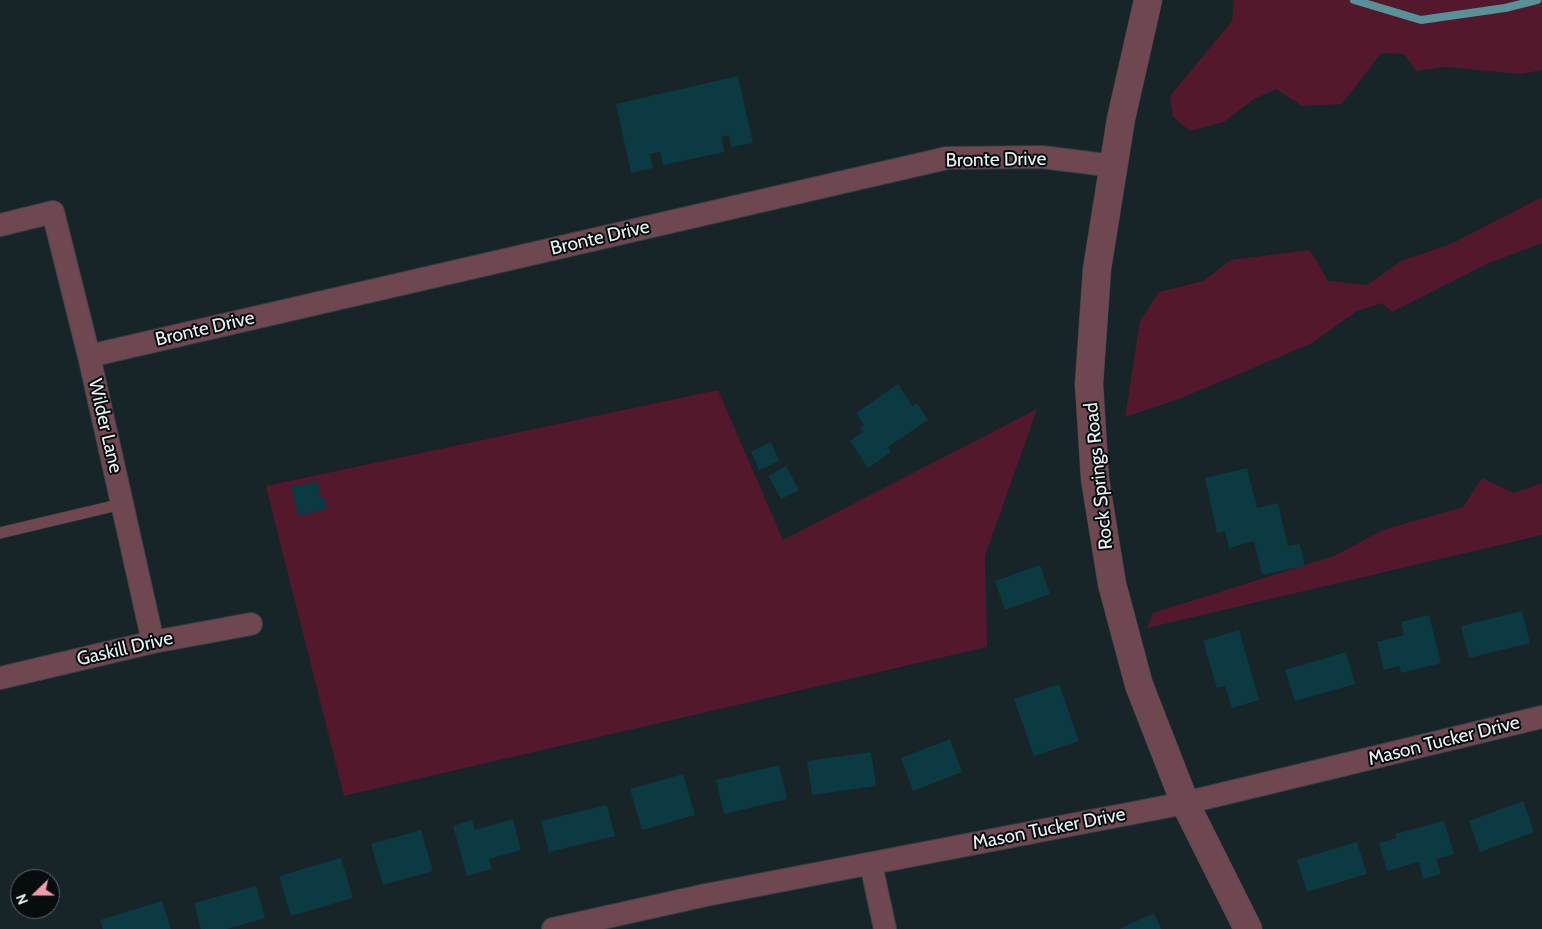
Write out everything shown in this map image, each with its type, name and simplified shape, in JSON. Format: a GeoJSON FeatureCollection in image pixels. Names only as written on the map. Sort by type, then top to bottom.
{"type":"FeatureCollection","features":[{"type":"Feature","properties":{"kind":"street","name":"Rock Springs Road"},"geometry":{"type":"LineString","coordinates":[[1148,0],[1121,119],[1092,309],[1089,384],[1095,479],[1112,584],[1139,686],[1185,803],[1248,929]]}},
{"type":"Feature","properties":{"kind":"street","name":"Bronte Drive"},"geometry":{"type":"LineString","coordinates":[[89,356],[947,158],[1042,157],[1114,166]]}},
{"type":"Feature","properties":{"kind":"street","name":"Wilder Lane"},"geometry":{"type":"LineString","coordinates":[[0,225],[53,212],[89,356],[153,642]]}},
{"type":"Feature","properties":{"kind":"street","name":"Gaskill Drive"},"geometry":{"type":"LineString","coordinates":[[0,678],[153,642],[251,624]]}},
{"type":"Feature","properties":{"kind":"street","name":"Mason Tucker Drive"},"geometry":{"type":"LineString","coordinates":[[554,929],[706,895],[1185,803],[1542,717]]}},
{"type":"Feature","properties":{"kind":"street"},"geometry":{"type":"LineString","coordinates":[[871,864],[885,929]]}},
{"type":"Feature","properties":{"kind":"lane"},"geometry":{"type":"LineString","coordinates":[[0,533],[122,504]]}},
{"type":"Feature","properties":{"kind":"shaded area"},"geometry":{"type":"Polygon","coordinates":[[[1234,0],[1542,0],[1542,70],[1521,74],[1446,67],[1416,71],[1404,54],[1381,53],[1342,104],[1302,106],[1276,89],[1254,99],[1224,122],[1190,131],[1173,117],[1170,96],[1232,21],[1234,0]]]}},
{"type":"Feature","properties":{"kind":"shaded area"},"geometry":{"type":"Polygon","coordinates":[[[1542,197],[1542,243],[1489,263],[1392,312],[1382,303],[1357,311],[1310,344],[1179,399],[1125,417],[1140,321],[1159,292],[1203,281],[1231,260],[1310,250],[1328,281],[1367,285],[1401,261],[1451,244],[1542,197]]]}},
{"type":"Feature","properties":{"kind":"shaded area"},"geometry":{"type":"Polygon","coordinates":[[[718,390],[783,540],[1037,409],[985,556],[987,647],[344,796],[266,486],[718,390]]]}},
{"type":"Feature","properties":{"kind":"shaded area"},"geometry":{"type":"Polygon","coordinates":[[[1482,478],[1514,493],[1542,483],[1542,535],[1147,628],[1153,613],[1334,556],[1383,530],[1463,507],[1482,478]]]}},
{"type":"Feature","properties":{"kind":"building"},"geometry":{"type":"Polygon","coordinates":[[[738,76],[753,143],[731,147],[729,135],[721,137],[724,152],[663,165],[660,152],[650,154],[653,168],[631,173],[616,104],[738,76]]]}},
{"type":"Feature","properties":{"kind":"building"},"geometry":{"type":"Polygon","coordinates":[[[898,384],[912,406],[917,403],[928,420],[888,447],[891,452],[868,468],[850,441],[863,432],[860,428],[864,425],[856,413],[898,384]]]}},
{"type":"Feature","properties":{"kind":"building"},"geometry":{"type":"Polygon","coordinates":[[[771,442],[779,461],[759,470],[751,452],[771,442]]]}},
{"type":"Feature","properties":{"kind":"building"},"geometry":{"type":"Polygon","coordinates":[[[786,466],[799,490],[781,499],[768,476],[786,466]]]}},
{"type":"Feature","properties":{"kind":"building"},"geometry":{"type":"Polygon","coordinates":[[[1247,468],[1257,508],[1278,503],[1288,546],[1300,544],[1305,566],[1262,575],[1254,541],[1229,548],[1225,531],[1217,533],[1205,478],[1247,468]]]}},
{"type":"Feature","properties":{"kind":"building"},"geometry":{"type":"Polygon","coordinates":[[[317,481],[321,498],[324,497],[327,509],[298,516],[291,487],[317,481]]]}},
{"type":"Feature","properties":{"kind":"building"},"geometry":{"type":"Polygon","coordinates":[[[1040,565],[1050,594],[1005,610],[995,581],[1040,565]]]}},
{"type":"Feature","properties":{"kind":"building"},"geometry":{"type":"Polygon","coordinates":[[[1522,611],[1530,643],[1469,658],[1461,626],[1522,611]]]}},
{"type":"Feature","properties":{"kind":"building"},"geometry":{"type":"Polygon","coordinates":[[[1429,615],[1441,663],[1401,673],[1399,666],[1384,670],[1377,642],[1404,635],[1401,622],[1429,615]]]}},
{"type":"Feature","properties":{"kind":"building"},"geometry":{"type":"Polygon","coordinates":[[[1239,630],[1259,700],[1232,708],[1225,686],[1217,688],[1203,641],[1239,630]]]}},
{"type":"Feature","properties":{"kind":"building"},"geometry":{"type":"Polygon","coordinates":[[[1346,652],[1355,684],[1295,701],[1285,670],[1346,652]]]}},
{"type":"Feature","properties":{"kind":"building"},"geometry":{"type":"Polygon","coordinates":[[[1059,684],[1079,741],[1034,756],[1014,699],[1059,684]]]}},
{"type":"Feature","properties":{"kind":"building"},"geometry":{"type":"Polygon","coordinates":[[[950,739],[962,772],[913,791],[901,758],[950,739]]]}},
{"type":"Feature","properties":{"kind":"building"},"geometry":{"type":"Polygon","coordinates":[[[871,752],[876,786],[812,795],[807,761],[871,752]]]}},
{"type":"Feature","properties":{"kind":"building"},"geometry":{"type":"Polygon","coordinates":[[[779,765],[787,799],[724,814],[716,780],[779,765]]]}},
{"type":"Feature","properties":{"kind":"building"},"geometry":{"type":"Polygon","coordinates":[[[683,774],[695,815],[642,830],[630,789],[683,774]]]}},
{"type":"Feature","properties":{"kind":"building"},"geometry":{"type":"Polygon","coordinates":[[[1523,801],[1534,832],[1480,852],[1469,821],[1523,801]]]}},
{"type":"Feature","properties":{"kind":"building"},"geometry":{"type":"Polygon","coordinates":[[[607,805],[615,836],[549,852],[541,821],[607,805]]]}},
{"type":"Feature","properties":{"kind":"building"},"geometry":{"type":"Polygon","coordinates":[[[513,819],[521,850],[489,859],[492,869],[467,876],[453,826],[472,820],[475,830],[513,819]]]}},
{"type":"Feature","properties":{"kind":"building"},"geometry":{"type":"Polygon","coordinates":[[[1444,821],[1454,854],[1436,859],[1441,874],[1423,879],[1419,862],[1387,871],[1379,843],[1397,838],[1395,834],[1444,821]]]}},
{"type":"Feature","properties":{"kind":"building"},"geometry":{"type":"Polygon","coordinates":[[[421,830],[433,871],[383,885],[371,844],[421,830]]]}},
{"type":"Feature","properties":{"kind":"building"},"geometry":{"type":"Polygon","coordinates":[[[1357,842],[1367,874],[1307,892],[1297,860],[1357,842]]]}},
{"type":"Feature","properties":{"kind":"building"},"geometry":{"type":"Polygon","coordinates":[[[341,858],[353,898],[291,916],[279,876],[341,858]]]}},
{"type":"Feature","properties":{"kind":"building"},"geometry":{"type":"Polygon","coordinates":[[[256,886],[265,918],[227,929],[201,929],[194,903],[256,886]]]}},
{"type":"Feature","properties":{"kind":"building"},"geometry":{"type":"Polygon","coordinates":[[[162,901],[171,929],[103,929],[100,920],[162,901]]]}},
{"type":"Feature","properties":{"kind":"building"},"geometry":{"type":"Polygon","coordinates":[[[1154,913],[1161,929],[1119,929],[1154,913]]]}},
{"type":"Feature","properties":{"kind":"waterway"},"geometry":{"type":"LineString","coordinates":[[1354,0],[1421,20],[1505,8],[1537,0]]}}]}
